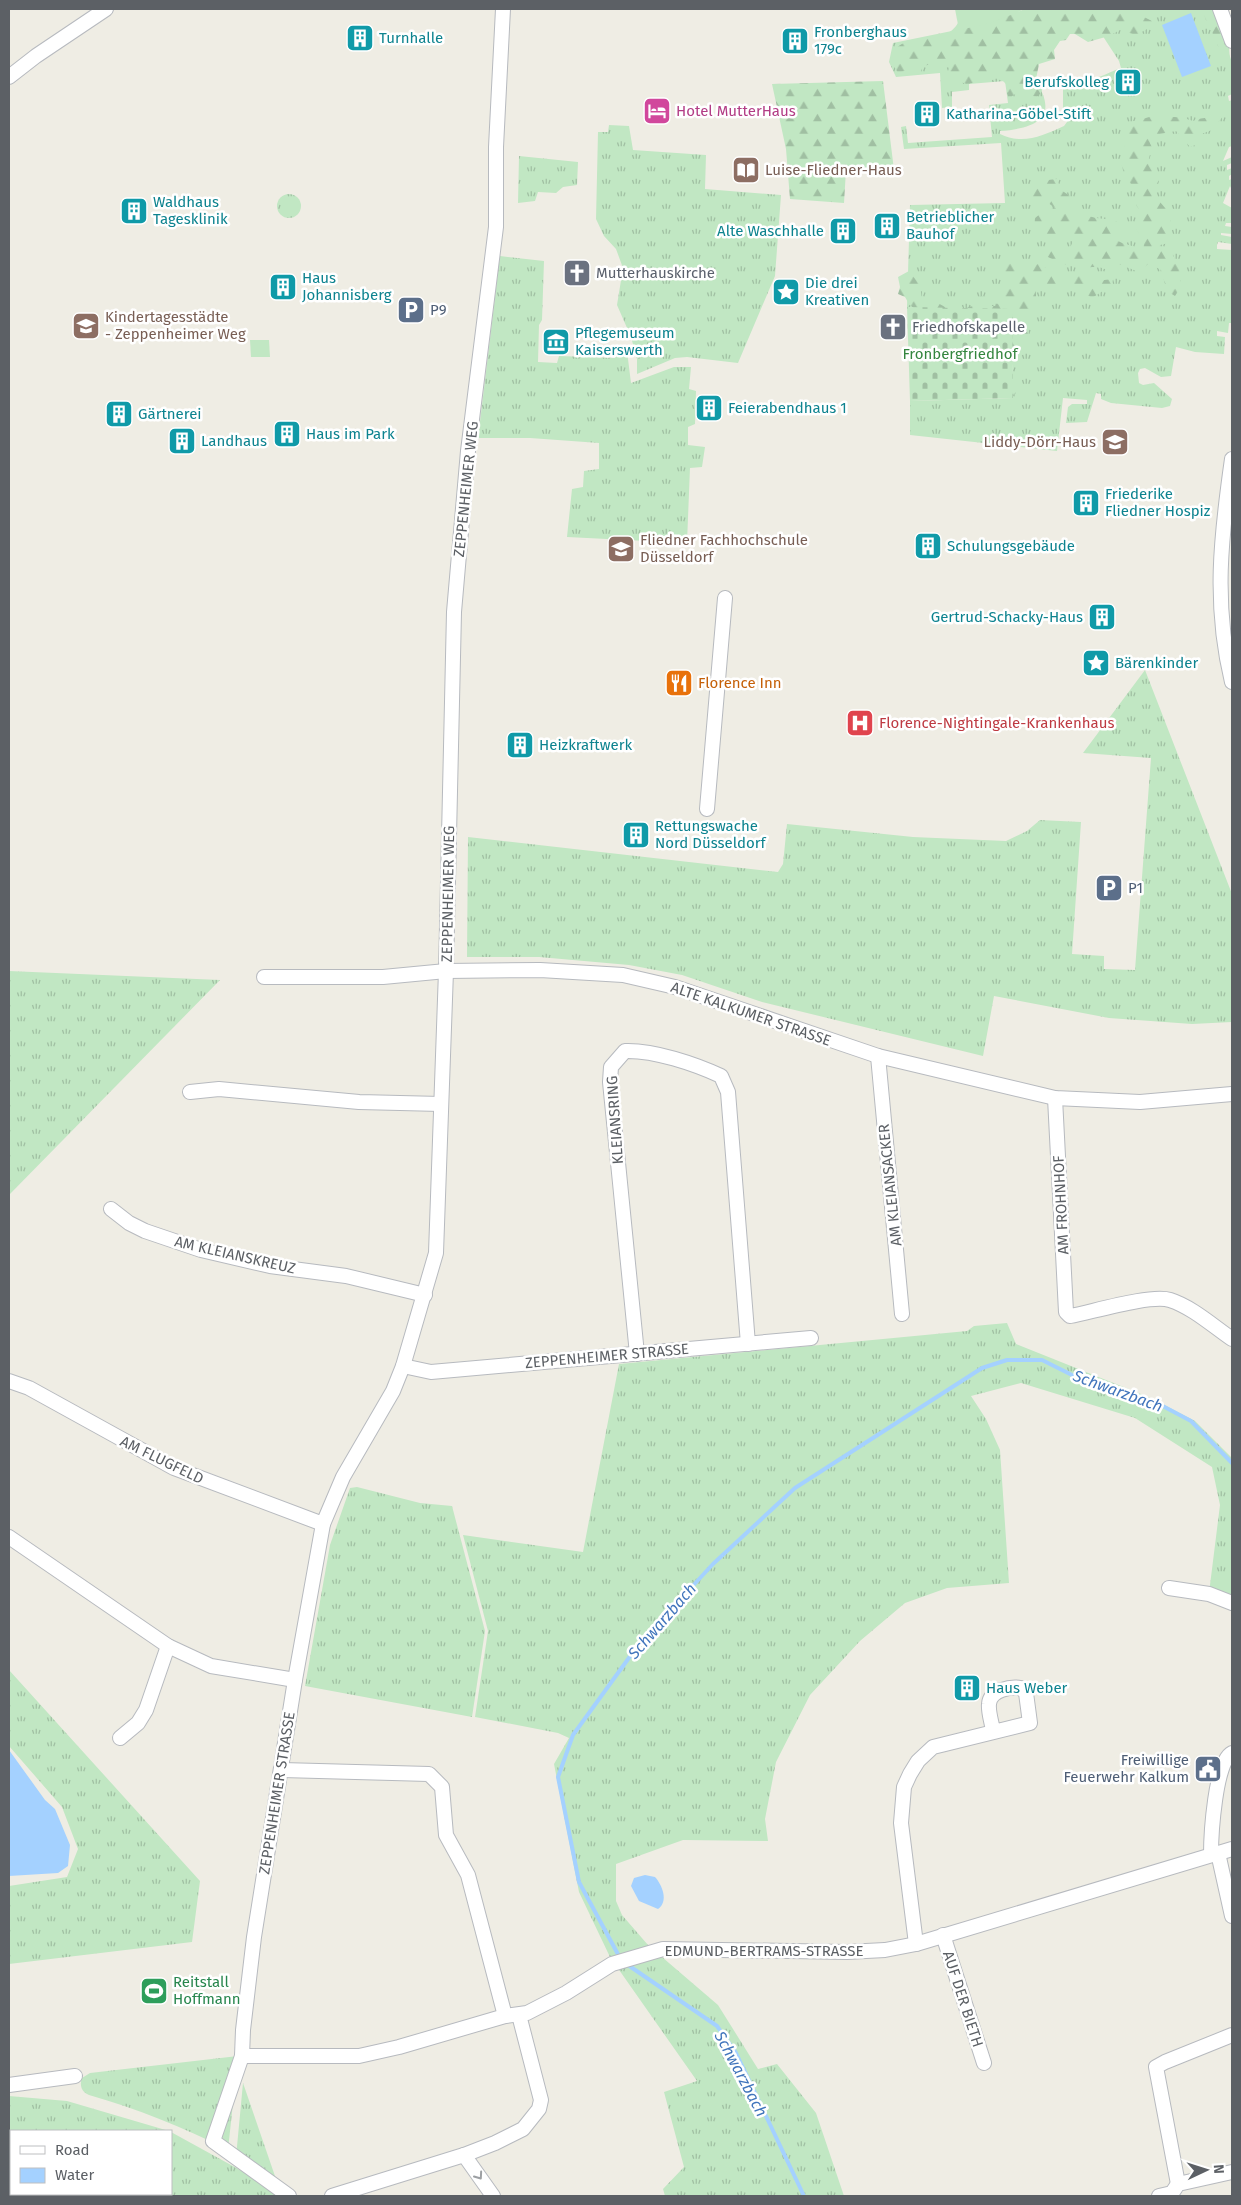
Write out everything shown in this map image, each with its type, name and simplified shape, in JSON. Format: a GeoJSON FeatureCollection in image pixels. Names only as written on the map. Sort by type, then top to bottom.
{"type":"FeatureCollection","features":[{"type":"Feature","properties":{"kind":"street"},"geometry":{"type":"LineString","coordinates":[[9,77],[36,56],[106,9]]}},
{"type":"Feature","properties":{"kind":"street","name":"ZEPPENHEIMER WEG"},"geometry":{"type":"LineString","coordinates":[[446,971],[454,612],[468,452],[496,227],[496,147],[503,9]]}},
{"type":"Feature","properties":{"kind":"street"},"geometry":{"type":"LineString","coordinates":[[1220,9],[1232,41]]}},
{"type":"Feature","properties":{"kind":"street"},"geometry":{"type":"LineString","coordinates":[[1232,458],[1221,531],[1226,557],[1221,625],[1232,682]]}},
{"type":"Feature","properties":{"kind":"street"},"geometry":{"type":"LineString","coordinates":[[707,809],[725,598]]}},
{"type":"Feature","properties":{"kind":"street","name":"ALTE KALKUMER STRASSE"},"geometry":{"type":"LineString","coordinates":[[264,977],[383,977],[446,971],[540,970],[623,975],[675,987],[878,1056],[1056,1098],[1140,1102],[1232,1094]]}},
{"type":"Feature","properties":{"kind":"street","name":"ZEPPENHEIMER STRASSE"},"geometry":{"type":"LineString","coordinates":[[289,2196],[213,2141],[242,2056],[242,2030],[254,1937],[295,1680],[323,1524],[342,1477],[393,1390],[403,1366],[436,1252],[446,971]]}},
{"type":"Feature","properties":{"kind":"street","name":"KLEIANSRING"},"geometry":{"type":"LineString","coordinates":[[636,1354],[610,1082],[611,1066],[625,1051],[647,1053],[704,1068],[721,1076],[728,1092],[748,1344]]}},
{"type":"Feature","properties":{"kind":"street","name":"AM KLEIANSACKER"},"geometry":{"type":"LineString","coordinates":[[878,1056],[902,1314]]}},
{"type":"Feature","properties":{"kind":"street"},"geometry":{"type":"LineString","coordinates":[[190,1092],[219,1089],[359,1102],[441,1104]]}},
{"type":"Feature","properties":{"kind":"street","name":"AM FROHNHOF"},"geometry":{"type":"LineString","coordinates":[[1056,1098],[1066,1312],[1070,1316],[1153,1299],[1167,1299],[1181,1304],[1232,1339]]}},
{"type":"Feature","properties":{"kind":"street","name":"AM KLEIANSKREUZ"},"geometry":{"type":"LineString","coordinates":[[111,1209],[129,1223],[145,1231],[201,1250],[270,1266],[346,1276],[425,1295]]}},
{"type":"Feature","properties":{"kind":"street","name":"ZEPPENHEIMER STRASSE"},"geometry":{"type":"LineString","coordinates":[[403,1366],[431,1372],[811,1338]]}},
{"type":"Feature","properties":{"kind":"street","name":"AM FLUGFELD"},"geometry":{"type":"LineString","coordinates":[[9,1381],[29,1388],[180,1470],[323,1524]]}},
{"type":"Feature","properties":{"kind":"street"},"geometry":{"type":"LineString","coordinates":[[9,1537],[168,1646],[211,1666],[295,1680]]}},
{"type":"Feature","properties":{"kind":"street"},"geometry":{"type":"LineString","coordinates":[[1169,1588],[1210,1594],[1232,1603]]}},
{"type":"Feature","properties":{"kind":"street"},"geometry":{"type":"LineString","coordinates":[[120,1738],[138,1723],[146,1710],[168,1646]]}},
{"type":"Feature","properties":{"kind":"street"},"geometry":{"type":"LineString","coordinates":[[916,1944],[901,1823],[904,1787],[918,1761],[934,1747],[993,1731]]}},
{"type":"Feature","properties":{"kind":"street"},"geometry":{"type":"LineString","coordinates":[[1232,1752],[1224,1764],[1211,1834],[1232,1916]]}},
{"type":"Feature","properties":{"kind":"street"},"geometry":{"type":"LineString","coordinates":[[282,1770],[430,1774],[437,1779],[443,1792],[446,1835],[468,1875],[512,2016],[541,2100],[539,2109],[522,2129],[464,2155],[332,2196]]}},
{"type":"Feature","properties":{"kind":"street","name":"EDMUND-BERTRAMS-STRASSE"},"geometry":{"type":"LineString","coordinates":[[242,2056],[359,2056],[399,2047],[512,2016],[566,1993],[612,1964],[663,1949],[847,1952],[885,1950],[916,1944],[1232,1849]]}},
{"type":"Feature","properties":{"kind":"street","name":"AUF DER BIETH"},"geometry":{"type":"LineString","coordinates":[[943,1935],[984,2063]]}},
{"type":"Feature","properties":{"kind":"street"},"geometry":{"type":"LineString","coordinates":[[1178,2184],[1156,2067],[1232,2035]]}},
{"type":"Feature","properties":{"kind":"street"},"geometry":{"type":"LineString","coordinates":[[9,2085],[75,2076]]}},
{"type":"Feature","properties":{"kind":"street"},"geometry":{"type":"LineString","coordinates":[[464,2155],[493,2196]]}},
{"type":"Feature","properties":{"kind":"street"},"geometry":{"type":"LineString","coordinates":[[1159,2196],[1172,2193],[1178,2184],[1232,2172]]}},
{"type":"Feature","properties":{"kind":"green space"},"geometry":{"type":"Polygon","coordinates":[[[955,9],[1025,9],[991,23],[959,30],[955,9]]]}},
{"type":"Feature","properties":{"kind":"green space"},"geometry":{"type":"Polygon","coordinates":[[[1025,9],[1061,9],[1003,39],[1037,82],[1044,96],[1045,108],[1040,119],[1025,127],[1000,131],[1000,134],[1008,137],[1017,139],[1032,138],[1064,126],[1067,122],[1063,110],[1063,75],[1078,81],[1085,81],[1121,68],[1119,61],[1093,21],[1121,9],[1212,9],[1232,62],[1232,94],[1228,96],[1229,101],[1232,100],[1232,146],[1229,147],[1223,161],[1232,157],[1232,163],[1227,165],[1227,170],[1232,168],[1229,180],[1232,179],[1232,190],[1230,186],[1223,203],[1232,208],[1232,223],[1226,223],[1225,226],[1232,227],[1232,234],[1221,233],[1221,235],[1232,237],[1232,244],[1218,242],[1217,245],[1217,249],[1232,250],[1232,323],[1229,323],[1228,333],[1217,331],[1217,336],[1225,337],[1224,354],[1195,352],[1176,347],[1171,376],[1161,377],[1145,368],[1140,369],[1138,373],[1139,383],[1143,385],[1154,383],[1172,399],[1170,406],[1162,408],[1111,403],[1101,399],[1101,394],[1096,393],[1087,422],[1066,423],[1068,407],[1072,404],[1087,404],[1087,400],[1063,398],[1057,451],[910,435],[910,401],[1013,398],[1011,309],[907,307],[910,205],[1005,203],[1001,143],[904,149],[901,127],[906,126],[908,143],[992,137],[989,105],[1008,103],[1005,81],[969,84],[969,90],[952,92],[952,107],[942,108],[940,73],[896,77],[889,62],[893,43],[991,23],[1025,9]]]}},
{"type":"Feature","properties":{"kind":"green space"},"geometry":{"type":"Polygon","coordinates":[[[1036,9],[1148,9],[1142,16],[1154,22],[1149,28],[1136,35],[1120,30],[1109,36],[1088,42],[1075,34],[1070,34],[1066,40],[1060,41],[1054,50],[1055,59],[1039,64],[1036,79],[1044,84],[1041,93],[1037,97],[1017,93],[1009,98],[1006,84],[1000,78],[1001,69],[998,67],[989,80],[967,84],[950,79],[947,74],[950,65],[932,64],[923,66],[920,74],[908,70],[898,73],[891,61],[895,50],[902,44],[943,35],[952,30],[959,21],[1017,11],[1028,13],[1036,9]]]}},
{"type":"Feature","properties":{"kind":"green space"},"geometry":{"type":"Polygon","coordinates":[[[1205,9],[1214,9],[1215,19],[1220,22],[1221,36],[1225,45],[1229,47],[1230,60],[1225,59],[1218,46],[1210,22],[1206,20],[1203,12],[1205,9]]]}},
{"type":"Feature","properties":{"kind":"green space"},"geometry":{"type":"Polygon","coordinates":[[[883,81],[894,170],[846,170],[844,203],[790,199],[786,149],[772,84],[883,81]]]}},
{"type":"Feature","properties":{"kind":"green space"},"geometry":{"type":"Polygon","coordinates":[[[1154,115],[1193,121],[1224,115],[1212,130],[1201,134],[1198,144],[1190,147],[1176,131],[1154,135],[1150,143],[1152,147],[1148,162],[1153,167],[1159,181],[1156,191],[1159,201],[1168,211],[1172,225],[1169,243],[1160,245],[1159,248],[1171,252],[1177,262],[1181,279],[1175,296],[1167,291],[1161,270],[1149,263],[1139,272],[1119,264],[1107,270],[1098,267],[1074,267],[1046,256],[1044,252],[1053,248],[1060,247],[1069,250],[1074,239],[1066,238],[1063,234],[1046,240],[1037,234],[1035,218],[1044,211],[1055,208],[1047,202],[1036,203],[1030,197],[1031,189],[1042,186],[1048,180],[1057,179],[1061,190],[1070,196],[1066,209],[1076,216],[1081,215],[1118,222],[1123,229],[1124,235],[1115,239],[1137,248],[1143,253],[1144,243],[1136,228],[1142,214],[1136,205],[1138,194],[1124,174],[1121,162],[1126,141],[1136,137],[1126,134],[1123,128],[1133,121],[1154,115]]]}},
{"type":"Feature","properties":{"kind":"green space"},"geometry":{"type":"Polygon","coordinates":[[[609,125],[629,126],[633,150],[706,155],[705,189],[781,195],[775,276],[738,363],[687,357],[675,358],[637,374],[637,359],[631,337],[617,305],[623,268],[616,249],[604,236],[596,219],[598,132],[608,132],[609,125]]]}},
{"type":"Feature","properties":{"kind":"green space"},"geometry":{"type":"Polygon","coordinates":[[[519,156],[578,162],[577,185],[563,187],[556,193],[538,192],[535,201],[518,203],[519,156]]]}},
{"type":"Feature","properties":{"kind":"green space"},"geometry":{"type":"Polygon","coordinates":[[[289,194],[294,195],[300,201],[300,211],[294,217],[289,218],[284,217],[278,211],[277,206],[278,201],[284,195],[289,194]]]}},
{"type":"Feature","properties":{"kind":"green space"},"geometry":{"type":"Polygon","coordinates":[[[500,256],[544,261],[542,320],[539,325],[538,362],[557,363],[559,356],[615,358],[617,351],[627,351],[631,383],[674,367],[691,367],[689,389],[696,391],[695,424],[688,427],[688,445],[705,447],[702,467],[690,468],[687,543],[567,537],[572,489],[583,487],[584,471],[599,469],[599,443],[530,438],[478,438],[500,256]]]}},
{"type":"Feature","properties":{"kind":"green space"},"geometry":{"type":"Polygon","coordinates":[[[1010,261],[1024,269],[1038,264],[1051,270],[1055,275],[1083,274],[1096,281],[1113,279],[1112,285],[1092,298],[1062,286],[1052,291],[1036,288],[1036,305],[1026,321],[1029,338],[1011,369],[1018,382],[1014,396],[1008,395],[909,304],[905,297],[898,294],[900,287],[898,277],[909,271],[920,285],[922,300],[934,301],[947,308],[957,297],[961,297],[961,306],[964,309],[972,306],[980,296],[986,297],[988,306],[995,306],[1004,298],[1002,291],[1005,285],[1005,262],[1010,261]]]}},
{"type":"Feature","properties":{"kind":"green space","name":"Fronbergfriedhof"},"geometry":{"type":"Polygon","coordinates":[[[907,307],[1012,309],[1013,398],[910,401],[907,307]]]}},
{"type":"Feature","properties":{"kind":"green space"},"geometry":{"type":"Polygon","coordinates":[[[250,340],[269,340],[270,357],[251,357],[250,340]]]}},
{"type":"Feature","properties":{"kind":"green space"},"geometry":{"type":"Polygon","coordinates":[[[1145,670],[1232,894],[1232,1022],[1192,1024],[1109,1018],[994,996],[983,1056],[762,1002],[682,975],[629,965],[539,957],[467,957],[468,837],[778,872],[783,864],[787,824],[913,837],[1006,841],[1027,831],[1040,820],[1081,822],[1072,954],[1104,956],[1104,969],[1135,970],[1151,758],[1083,753],[1145,670]]]}},
{"type":"Feature","properties":{"kind":"green space"},"geometry":{"type":"Polygon","coordinates":[[[9,971],[220,980],[9,1195],[9,971]]]}},
{"type":"Feature","properties":{"kind":"green space"},"geometry":{"type":"Polygon","coordinates":[[[1007,1323],[1016,1344],[1151,1398],[1195,1421],[1232,1458],[1232,1609],[1219,1603],[1208,1601],[1220,1505],[1212,1467],[1135,1418],[1021,1383],[971,1396],[986,1419],[1000,1450],[1009,1583],[947,1588],[905,1603],[860,1641],[810,1695],[776,1762],[765,1819],[768,1841],[683,1840],[616,1864],[616,1901],[622,1915],[648,1945],[718,2005],[758,2069],[777,2064],[816,2113],[844,2196],[665,2196],[663,2189],[684,2167],[664,2092],[697,2081],[610,1957],[579,1892],[554,1764],[569,1738],[558,1733],[475,1717],[488,1631],[463,1535],[583,1552],[619,1364],[967,1331],[974,1326],[1007,1323]]]}},
{"type":"Feature","properties":{"kind":"green space"},"geometry":{"type":"Polygon","coordinates":[[[357,1487],[420,1503],[452,1506],[485,1631],[472,1717],[305,1686],[330,1545],[350,1488],[357,1487]]]}},
{"type":"Feature","properties":{"kind":"green space"},"geometry":{"type":"Polygon","coordinates":[[[9,1670],[200,1881],[192,1942],[9,1964],[9,1886],[67,1877],[78,1849],[62,1807],[9,1746],[9,1670]]]}},
{"type":"Feature","properties":{"kind":"green space"},"geometry":{"type":"Polygon","coordinates":[[[238,2056],[228,2150],[160,2119],[89,2095],[81,2086],[82,2078],[90,2073],[238,2056]]]}},
{"type":"Feature","properties":{"kind":"green space"},"geometry":{"type":"Polygon","coordinates":[[[243,2083],[277,2182],[236,2157],[243,2083]]]}},
{"type":"Feature","properties":{"kind":"green space"},"geometry":{"type":"Polygon","coordinates":[[[9,2096],[67,2101],[166,2130],[10,2130],[10,2195],[172,2195],[172,2133],[269,2186],[280,2196],[10,2196],[9,2096]]]}},
{"type":"Feature","properties":{"kind":"water"},"geometry":{"type":"Polygon","coordinates":[[[1191,13],[1211,66],[1182,77],[1162,25],[1191,13]]]}},
{"type":"Feature","properties":{"kind":"water"},"geometry":{"type":"Polygon","coordinates":[[[9,1750],[45,1800],[55,1809],[70,1845],[68,1866],[58,1873],[9,1876],[9,1750]]]}},
{"type":"Feature","properties":{"kind":"water"},"geometry":{"type":"Polygon","coordinates":[[[645,1875],[655,1877],[662,1889],[663,1902],[658,1909],[639,1901],[631,1886],[634,1878],[645,1875]]]}},
{"type":"Feature","properties":{"kind":"waterway","name":"Schwarzbach"},"geometry":{"type":"LineString","coordinates":[[620,1958],[579,1882],[558,1777],[573,1735],[639,1644],[713,1564],[795,1488],[982,1368],[1007,1360],[1042,1360],[1092,1385],[1157,1403],[1191,1421],[1232,1463]]}},
{"type":"Feature","properties":{"kind":"waterway","name":"Schwarzbach"},"geometry":{"type":"LineString","coordinates":[[625,1963],[717,2026],[736,2053],[804,2196]]}},
{"type":"Feature","properties":{"kind":"place","name":"Turnhalle"},"geometry":{"type":"Point","coordinates":[360,38]}},
{"type":"Feature","properties":{"kind":"place","name":"Fronberghaus 179c"},"geometry":{"type":"Point","coordinates":[795,41]}},
{"type":"Feature","properties":{"kind":"place","name":"Berufskolleg"},"geometry":{"type":"Point","coordinates":[1128,82]}},
{"type":"Feature","properties":{"kind":"place","name":"Hotel MutterHaus"},"geometry":{"type":"Point","coordinates":[657,111]}},
{"type":"Feature","properties":{"kind":"place","name":"Katharina-Göbel-Stift"},"geometry":{"type":"Point","coordinates":[927,114]}},
{"type":"Feature","properties":{"kind":"place","name":"Luise-Fliedner-Haus"},"geometry":{"type":"Point","coordinates":[746,170]}},
{"type":"Feature","properties":{"kind":"place","name":"Waldhaus Tagesklinik"},"geometry":{"type":"Point","coordinates":[134,211]}},
{"type":"Feature","properties":{"kind":"place","name":"Betrieblicher Bauhof"},"geometry":{"type":"Point","coordinates":[887,226]}},
{"type":"Feature","properties":{"kind":"place","name":"Alte Waschhalle"},"geometry":{"type":"Point","coordinates":[843,231]}},
{"type":"Feature","properties":{"kind":"place","name":"Mutterhauskirche"},"geometry":{"type":"Point","coordinates":[577,273]}},
{"type":"Feature","properties":{"kind":"place","name":"Haus Johannisberg"},"geometry":{"type":"Point","coordinates":[283,287]}},
{"type":"Feature","properties":{"kind":"place","name":"Die drei Kreativen"},"geometry":{"type":"Point","coordinates":[786,292]}},
{"type":"Feature","properties":{"kind":"place","name":"P9"},"geometry":{"type":"Point","coordinates":[411,310]}},
{"type":"Feature","properties":{"kind":"place","name":"Kindertagesstädte - Zeppenheimer Weg"},"geometry":{"type":"Point","coordinates":[86,326]}},
{"type":"Feature","properties":{"kind":"place","name":"Friedhofskapelle"},"geometry":{"type":"Point","coordinates":[893,327]}},
{"type":"Feature","properties":{"kind":"place","name":"Pflegemuseum Kaiserswerth"},"geometry":{"type":"Point","coordinates":[556,342]}},
{"type":"Feature","properties":{"kind":"place","name":"Feierabendhaus 1"},"geometry":{"type":"Point","coordinates":[709,408]}},
{"type":"Feature","properties":{"kind":"place","name":"Gärtnerei"},"geometry":{"type":"Point","coordinates":[119,414]}},
{"type":"Feature","properties":{"kind":"place","name":"Haus im Park"},"geometry":{"type":"Point","coordinates":[287,434]}},
{"type":"Feature","properties":{"kind":"place","name":"Landhaus"},"geometry":{"type":"Point","coordinates":[182,441]}},
{"type":"Feature","properties":{"kind":"place","name":"Liddy-Dörr-Haus"},"geometry":{"type":"Point","coordinates":[1115,442]}},
{"type":"Feature","properties":{"kind":"place","name":"Friederike Fliedner Hospiz"},"geometry":{"type":"Point","coordinates":[1086,503]}},
{"type":"Feature","properties":{"kind":"place","name":"Schulungsgebäude"},"geometry":{"type":"Point","coordinates":[928,546]}},
{"type":"Feature","properties":{"kind":"place","name":"Fliedner Fachhochschule Düsseldorf"},"geometry":{"type":"Point","coordinates":[621,549]}},
{"type":"Feature","properties":{"kind":"place","name":"Gertrud-Schacky-Haus"},"geometry":{"type":"Point","coordinates":[1102,617]}},
{"type":"Feature","properties":{"kind":"place","name":"Bärenkinder"},"geometry":{"type":"Point","coordinates":[1096,663]}},
{"type":"Feature","properties":{"kind":"place","name":"Florence Inn"},"geometry":{"type":"Point","coordinates":[679,683]}},
{"type":"Feature","properties":{"kind":"place","name":"Florence-Nightingale-Krankenhaus"},"geometry":{"type":"Point","coordinates":[860,723]}},
{"type":"Feature","properties":{"kind":"place","name":"Heizkraftwerk"},"geometry":{"type":"Point","coordinates":[520,745]}},
{"type":"Feature","properties":{"kind":"place","name":"Rettungswache Nord Düsseldorf"},"geometry":{"type":"Point","coordinates":[636,835]}},
{"type":"Feature","properties":{"kind":"place","name":"P1"},"geometry":{"type":"Point","coordinates":[1109,888]}},
{"type":"Feature","properties":{"kind":"place","name":"Haus Weber"},"geometry":{"type":"Point","coordinates":[967,1688]}},
{"type":"Feature","properties":{"kind":"place","name":"Freiwillige Feuerwehr Kalkum"},"geometry":{"type":"Point","coordinates":[1208,1769]}},
{"type":"Feature","properties":{"kind":"place","name":"Reitstall Hoffmann"},"geometry":{"type":"Point","coordinates":[154,1991]}}]}
